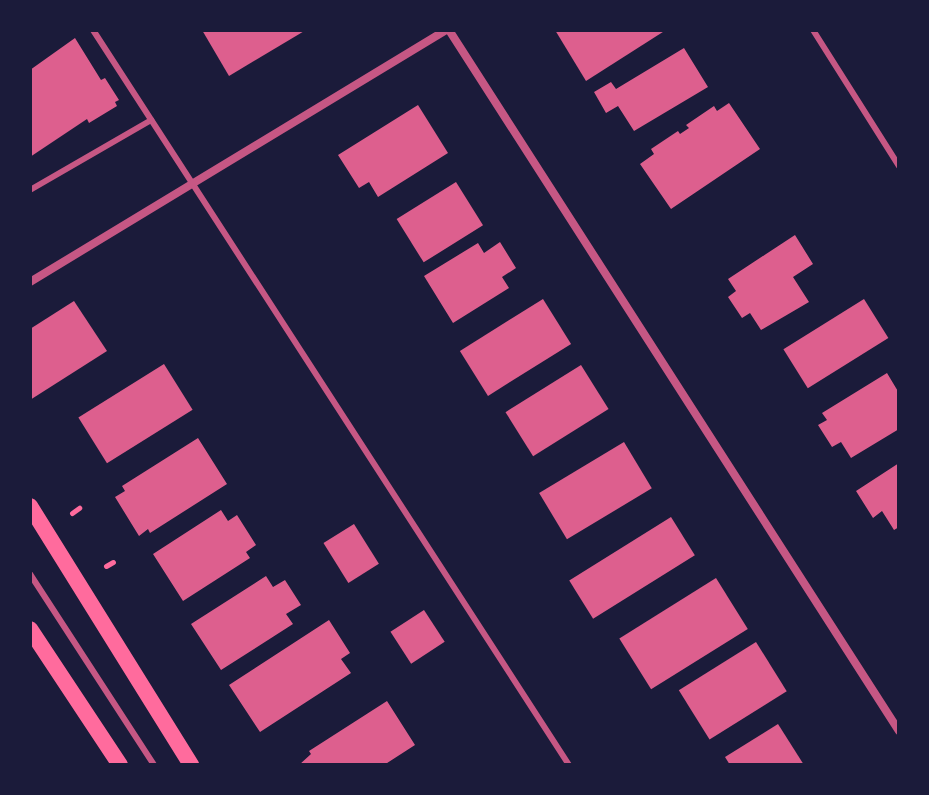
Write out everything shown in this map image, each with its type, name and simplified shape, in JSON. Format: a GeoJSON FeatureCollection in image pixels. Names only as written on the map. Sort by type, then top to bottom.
{"type":"FeatureCollection","features":[{"type":"Feature","properties":{"kind":"main road"},"geometry":{"type":"LineString","coordinates":[[30,506],[191,765]]}},
{"type":"Feature","properties":{"kind":"main road"},"geometry":{"type":"LineString","coordinates":[[30,629],[120,765]]}},
{"type":"Feature","properties":{"kind":"street"},"geometry":{"type":"LineString","coordinates":[[30,282],[447,30],[899,731]]}},
{"type":"Feature","properties":{"kind":"lane"},"geometry":{"type":"LineString","coordinates":[[93,30],[569,765]]}},
{"type":"Feature","properties":{"kind":"lane"},"geometry":{"type":"LineString","coordinates":[[813,30],[899,166]]}},
{"type":"Feature","properties":{"kind":"lane"},"geometry":{"type":"LineString","coordinates":[[30,190],[151,120]]}},
{"type":"Feature","properties":{"kind":"lane"},"geometry":{"type":"LineString","coordinates":[[30,574],[154,765]]}},
{"type":"Feature","properties":{"kind":"path"},"geometry":{"type":"LineString","coordinates":[[72,513],[79,508]]}},
{"type":"Feature","properties":{"kind":"path"},"geometry":{"type":"LineString","coordinates":[[106,566],[113,562]]}},
{"type":"Feature","properties":{"kind":"building"},"geometry":{"type":"Polygon","coordinates":[[[202,30],[306,30],[229,76],[202,30]]]}},
{"type":"Feature","properties":{"kind":"building"},"geometry":{"type":"Polygon","coordinates":[[[555,30],[666,30],[586,81],[555,30]]]}},
{"type":"Feature","properties":{"kind":"building"},"geometry":{"type":"Polygon","coordinates":[[[75,38],[101,80],[105,78],[119,100],[115,102],[117,106],[89,123],[87,119],[30,157],[30,70],[75,38]]]}},
{"type":"Feature","properties":{"kind":"building"},"geometry":{"type":"Polygon","coordinates":[[[684,48],[708,87],[634,131],[618,106],[606,113],[594,92],[611,82],[616,89],[684,48]]]}},
{"type":"Feature","properties":{"kind":"building"},"geometry":{"type":"Polygon","coordinates":[[[729,103],[760,149],[671,209],[640,164],[654,154],[651,149],[678,131],[680,134],[689,128],[686,125],[714,106],[717,111],[729,103]]]}},
{"type":"Feature","properties":{"kind":"building"},"geometry":{"type":"Polygon","coordinates":[[[418,105],[448,153],[378,197],[369,182],[359,188],[338,155],[418,105]]]}},
{"type":"Feature","properties":{"kind":"building"},"geometry":{"type":"Polygon","coordinates":[[[456,182],[483,225],[424,262],[397,219],[456,182]]]}},
{"type":"Feature","properties":{"kind":"building"},"geometry":{"type":"Polygon","coordinates":[[[795,235],[813,264],[793,277],[809,302],[761,330],[750,313],[742,318],[728,297],[736,291],[728,279],[795,235]]]}},
{"type":"Feature","properties":{"kind":"building"},"geometry":{"type":"Polygon","coordinates":[[[500,242],[516,268],[502,277],[509,288],[453,323],[424,276],[478,243],[484,253],[500,242]]]}},
{"type":"Feature","properties":{"kind":"building"},"geometry":{"type":"Polygon","coordinates":[[[543,299],[571,344],[488,396],[460,351],[543,299]]]}},
{"type":"Feature","properties":{"kind":"building"},"geometry":{"type":"Polygon","coordinates":[[[864,299],[888,338],[808,388],[783,349],[864,299]]]}},
{"type":"Feature","properties":{"kind":"building"},"geometry":{"type":"Polygon","coordinates":[[[74,301],[107,351],[30,400],[30,329],[74,301]]]}},
{"type":"Feature","properties":{"kind":"building"},"geometry":{"type":"Polygon","coordinates":[[[164,364],[193,410],[107,463],[78,418],[164,364]]]}},
{"type":"Feature","properties":{"kind":"building"},"geometry":{"type":"Polygon","coordinates":[[[581,365],[609,409],[533,456],[506,412],[581,365]]]}},
{"type":"Feature","properties":{"kind":"building"},"geometry":{"type":"Polygon","coordinates":[[[887,373],[899,393],[899,429],[851,458],[841,442],[832,447],[818,425],[827,420],[822,413],[887,373]]]}},
{"type":"Feature","properties":{"kind":"building"},"geometry":{"type":"Polygon","coordinates":[[[198,438],[227,484],[150,533],[148,529],[139,536],[115,497],[125,491],[122,486],[198,438]]]}},
{"type":"Feature","properties":{"kind":"building"},"geometry":{"type":"Polygon","coordinates":[[[624,442],[652,488],[567,539],[539,493],[624,442]]]}},
{"type":"Feature","properties":{"kind":"building"},"geometry":{"type":"Polygon","coordinates":[[[899,463],[899,527],[894,530],[882,511],[873,518],[856,491],[899,463]]]}},
{"type":"Feature","properties":{"kind":"building"},"geometry":{"type":"Polygon","coordinates":[[[221,510],[228,521],[237,515],[256,545],[246,552],[250,558],[183,601],[153,554],[221,510]]]}},
{"type":"Feature","properties":{"kind":"building"},"geometry":{"type":"Polygon","coordinates":[[[671,517],[695,555],[593,619],[569,581],[671,517]]]}},
{"type":"Feature","properties":{"kind":"building"},"geometry":{"type":"Polygon","coordinates":[[[354,524],[379,564],[348,583],[323,543],[354,524]]]}},
{"type":"Feature","properties":{"kind":"building"},"geometry":{"type":"Polygon","coordinates":[[[266,576],[273,587],[285,580],[301,605],[286,614],[293,624],[221,670],[191,624],[266,576]]]}},
{"type":"Feature","properties":{"kind":"building"},"geometry":{"type":"Polygon","coordinates":[[[716,578],[748,629],[651,689],[619,638],[716,578]]]}},
{"type":"Feature","properties":{"kind":"building"},"geometry":{"type":"Polygon","coordinates":[[[424,610],[445,642],[411,664],[390,632],[424,610]]]}},
{"type":"Feature","properties":{"kind":"building"},"geometry":{"type":"Polygon","coordinates":[[[329,620],[350,653],[341,659],[351,673],[260,732],[229,685],[329,620]]]}},
{"type":"Feature","properties":{"kind":"building"},"geometry":{"type":"Polygon","coordinates":[[[756,642],[787,691],[710,739],[679,690],[756,642]]]}},
{"type":"Feature","properties":{"kind":"building"},"geometry":{"type":"Polygon","coordinates":[[[387,701],[415,745],[384,765],[299,765],[311,754],[309,751],[387,701]]]}},
{"type":"Feature","properties":{"kind":"building"},"geometry":{"type":"Polygon","coordinates":[[[778,724],[804,765],[730,765],[725,757],[778,724]]]}}]}
